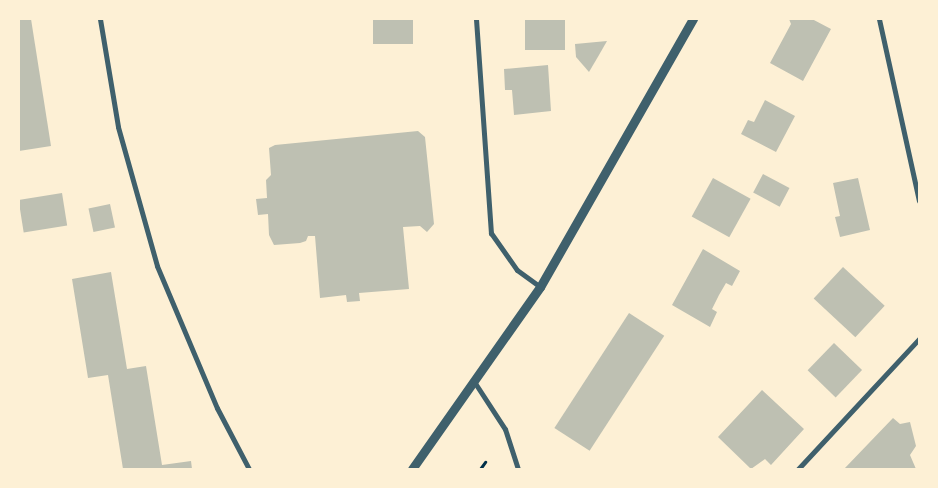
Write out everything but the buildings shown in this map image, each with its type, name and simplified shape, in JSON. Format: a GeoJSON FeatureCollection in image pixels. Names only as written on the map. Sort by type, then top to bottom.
{"type":"FeatureCollection","features":[{"type":"Feature","properties":{"kind":"street"},"geometry":{"type":"LineString","coordinates":[[100,19],[118,127],[157,266],[217,408],[249,469]]}},
{"type":"Feature","properties":{"kind":"street"},"geometry":{"type":"LineString","coordinates":[[476,19],[492,233],[517,270],[540,287]]}},
{"type":"Feature","properties":{"kind":"street"},"geometry":{"type":"LineString","coordinates":[[412,469],[540,287],[693,19]]}},
{"type":"Feature","properties":{"kind":"street"},"geometry":{"type":"LineString","coordinates":[[879,19],[919,201]]}},
{"type":"Feature","properties":{"kind":"street"},"geometry":{"type":"LineString","coordinates":[[798,469],[919,340]]}},
{"type":"Feature","properties":{"kind":"street"},"geometry":{"type":"LineString","coordinates":[[475,382],[504,429],[518,469]]}},
{"type":"Feature","properties":{"kind":"path"},"geometry":{"type":"LineString","coordinates":[[480,469],[485,462]]}}]}
